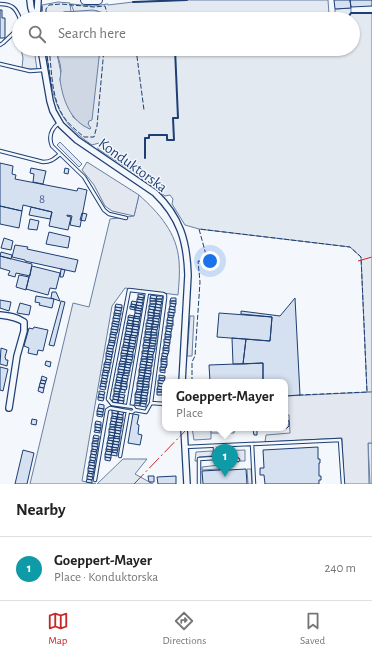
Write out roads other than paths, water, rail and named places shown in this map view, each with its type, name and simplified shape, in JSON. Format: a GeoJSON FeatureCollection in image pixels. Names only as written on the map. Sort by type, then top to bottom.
{"type":"FeatureCollection","features":[{"type":"Feature","properties":{"kind":"main road"},"geometry":{"type":"LineString","coordinates":[[85,0],[98,0]]}},
{"type":"Feature","properties":{"kind":"street"},"geometry":{"type":"LineString","coordinates":[[30,0],[33,12]]}},
{"type":"Feature","properties":{"kind":"street"},"geometry":{"type":"LineString","coordinates":[[37,12],[39,0]]}},
{"type":"Feature","properties":{"kind":"street","name":"Konduktorska"},"geometry":{"type":"LineString","coordinates":[[42,56],[53,111],[68,132],[77,140],[155,193],[164,201],[177,220],[184,238],[188,261],[182,379]]}},
{"type":"Feature","properties":{"kind":"street"},"geometry":{"type":"LineString","coordinates":[[0,315],[11,316],[24,322],[24,331],[17,356],[8,408]]}},
{"type":"Feature","properties":{"kind":"street"},"geometry":{"type":"LineString","coordinates":[[184,431],[187,484]]}},
{"type":"Feature","properties":{"kind":"lane"},"geometry":{"type":"LineString","coordinates":[[0,4],[14,7],[17,12]]}},
{"type":"Feature","properties":{"kind":"lane"},"geometry":{"type":"LineString","coordinates":[[0,45],[12,35]]}},
{"type":"Feature","properties":{"kind":"lane"},"geometry":{"type":"LineString","coordinates":[[0,64],[30,72],[44,70]]}},
{"type":"Feature","properties":{"kind":"lane"},"geometry":{"type":"LineString","coordinates":[[60,122],[52,130],[50,138],[52,146],[84,177],[104,210],[109,214],[126,218]]}},
{"type":"Feature","properties":{"kind":"lane"},"geometry":{"type":"LineString","coordinates":[[0,151],[43,162],[54,160],[60,154]]}},
{"type":"Feature","properties":{"kind":"lane"},"geometry":{"type":"LineString","coordinates":[[129,290],[163,294],[166,298],[151,403],[146,412],[136,410],[133,407],[112,404],[108,399],[129,290]]}},
{"type":"Feature","properties":{"kind":"lane"},"geometry":{"type":"LineString","coordinates":[[128,407],[148,292]]}},
{"type":"Feature","properties":{"kind":"lane"},"geometry":{"type":"LineString","coordinates":[[151,403],[162,404]]}},
{"type":"Feature","properties":{"kind":"lane"},"geometry":{"type":"LineString","coordinates":[[95,480],[107,410],[110,408],[132,412],[136,410]]}},
{"type":"Feature","properties":{"kind":"lane"},"geometry":{"type":"LineString","coordinates":[[120,456],[128,411]]}},
{"type":"Feature","properties":{"kind":"lane"},"geometry":{"type":"LineString","coordinates":[[185,447],[340,440],[343,484]]}},
{"type":"Feature","properties":{"kind":"lane"},"geometry":{"type":"LineString","coordinates":[[252,444],[254,484]]}},
{"type":"Feature","properties":{"kind":"lane"},"geometry":{"type":"LineString","coordinates":[[215,446],[215,458]]}},
{"type":"Feature","properties":{"kind":"lane"},"geometry":{"type":"LineString","coordinates":[[199,484],[199,459],[234,457],[238,460]]}},
{"type":"Feature","properties":{"kind":"place","name":"Goeppert-Mayer"},"geometry":{"type":"Point","coordinates":[225,477]}}]}
